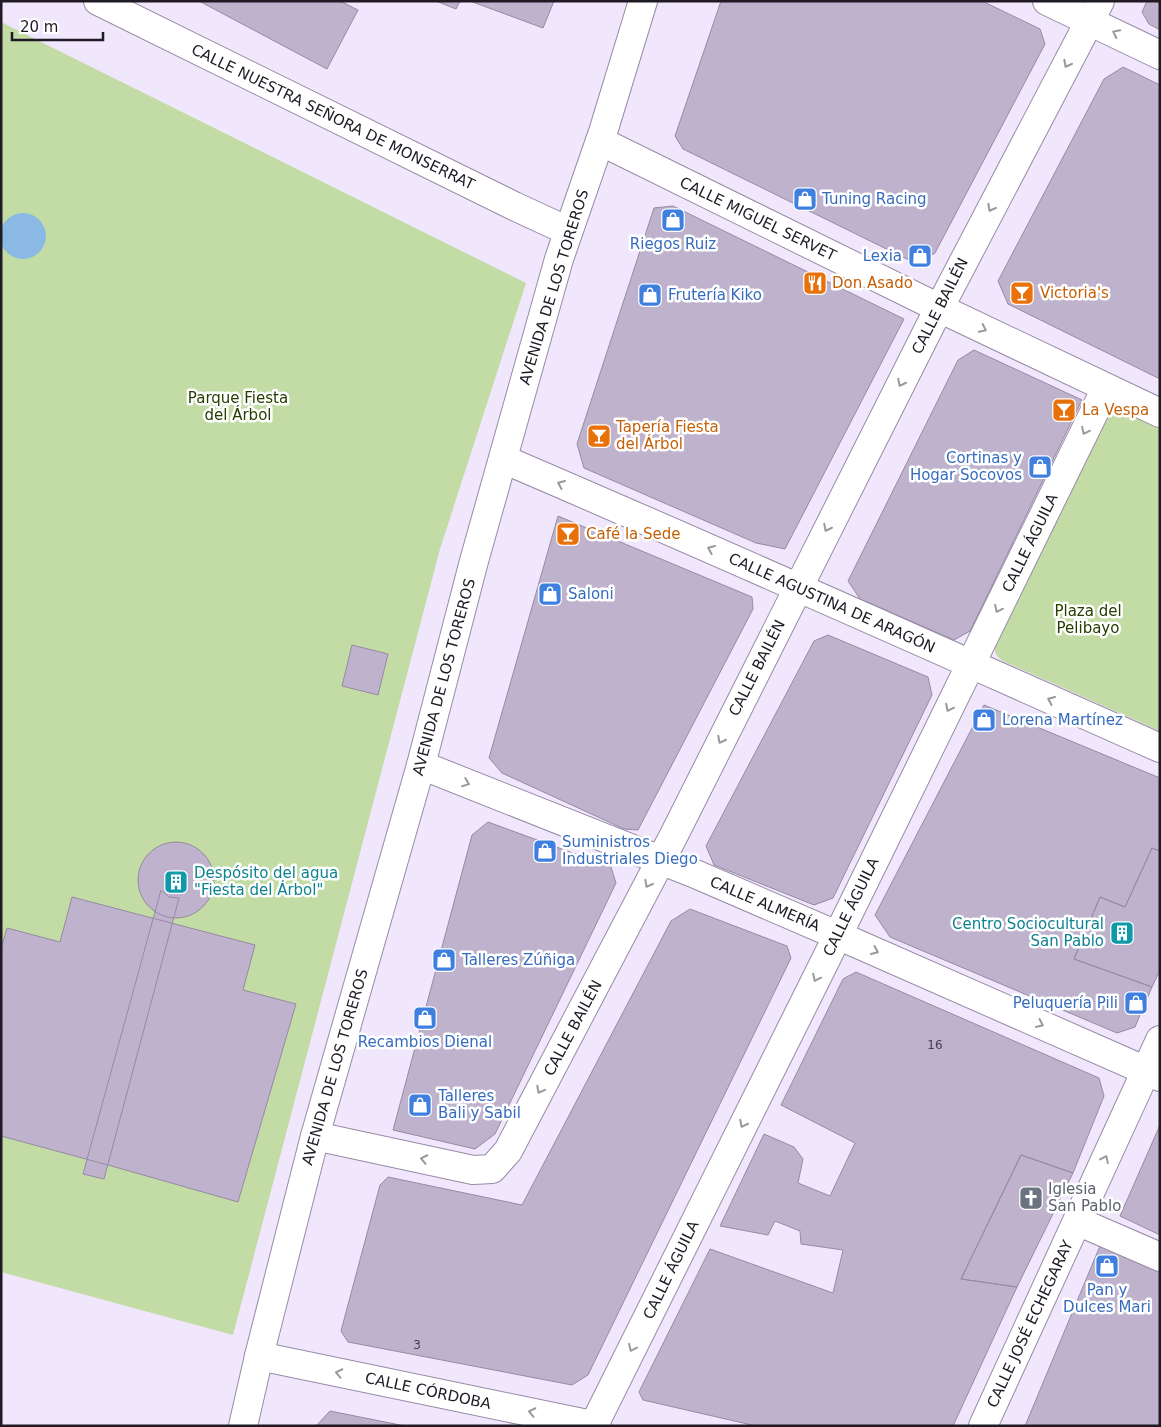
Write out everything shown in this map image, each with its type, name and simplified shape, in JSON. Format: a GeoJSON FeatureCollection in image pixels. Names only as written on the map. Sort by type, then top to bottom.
{"type":"FeatureCollection","features":[{"type":"Feature","properties":{"kind":"main road","name":"CALLE NUESTRA SEÑORA DE MONSERRAT"},"geometry":{"type":"LineString","coordinates":[[98,1],[568,231]]}},
{"type":"Feature","properties":{"kind":"main road","name":"AVENIDA DE LOS TOREROS"},"geometry":{"type":"LineString","coordinates":[[243,1426],[258,1356],[315,1136],[421,765],[474,561],[568,231],[600,141],[643,1]]}},
{"type":"Feature","properties":{"kind":"main road"},"geometry":{"type":"LineString","coordinates":[[1047,1],[1095,11],[1160,54]]}},
{"type":"Feature","properties":{"kind":"main road","name":"CALLE BAILÉN"},"geometry":{"type":"LineString","coordinates":[[315,1136],[473,1170],[492,1169],[508,1151],[661,860],[939,308],[1095,11]]}},
{"type":"Feature","properties":{"kind":"main road","name":"CALLE MIGUEL SERVET"},"geometry":{"type":"LineString","coordinates":[[600,141],[939,308],[1160,413]]}},
{"type":"Feature","properties":{"kind":"main road","name":"CALLE ÁGUILA"},"geometry":{"type":"LineString","coordinates":[[596,1425],[1106,388]]}},
{"type":"Feature","properties":{"kind":"main road","name":"CALLE AGUSTINA DE ARAGÓN"},"geometry":{"type":"LineString","coordinates":[[503,459],[798,586],[970,665],[1160,748]]}},
{"type":"Feature","properties":{"kind":"main road","name":"CALLE ALMERÍA"},"geometry":{"type":"LineString","coordinates":[[421,765],[661,860],[838,935],[1153,1074]]}},
{"type":"Feature","properties":{"kind":"main road","name":"CALLE JOSÉ ECHEGARAY"},"geometry":{"type":"LineString","coordinates":[[983,1426],[1077,1221],[1153,1074],[1160,1040]]}},
{"type":"Feature","properties":{"kind":"main road","name":"CALLE JOSÉ ECHEGARAY"},"geometry":{"type":"LineString","coordinates":[[1077,1221],[1160,1257]]}},
{"type":"Feature","properties":{"kind":"main road","name":"CALLE CÓRDOBA"},"geometry":{"type":"LineString","coordinates":[[258,1356],[596,1425]]}},
{"type":"Feature","properties":{"kind":"green space","name":"Parque Fiesta del Árbol"},"geometry":{"type":"Polygon","coordinates":[[[1,22],[526,283],[440,549],[233,1335],[1,1272],[1,22]]]}},
{"type":"Feature","properties":{"kind":"green space","name":"Plaza del Pelibayo"},"geometry":{"type":"Polygon","coordinates":[[[1125,410],[1160,422],[1160,731],[1003,661],[997,656],[995,649],[995,644],[1107,419],[1113,414],[1125,410]]]}},
{"type":"Feature","properties":{"kind":"water"},"geometry":{"type":"Polygon","coordinates":[[[19,213],[27,213],[36,217],[42,223],[46,236],[42,249],[36,255],[27,259],[19,259],[10,255],[4,249],[0,240],[0,232],[4,223],[10,217],[19,213]]]}},
{"type":"Feature","properties":{"kind":"building"},"geometry":{"type":"Polygon","coordinates":[[[199,1],[340,1],[358,10],[327,69],[199,1]]]}},
{"type":"Feature","properties":{"kind":"building"},"geometry":{"type":"Polygon","coordinates":[[[436,1],[460,1],[456,9],[436,1]]]}},
{"type":"Feature","properties":{"kind":"building"},"geometry":{"type":"Polygon","coordinates":[[[470,1],[554,1],[543,28],[470,1]]]}},
{"type":"Feature","properties":{"kind":"building"},"geometry":{"type":"Polygon","coordinates":[[[721,1],[982,1],[1040,29],[1045,44],[935,253],[917,264],[683,149],[675,136],[721,1]]]}},
{"type":"Feature","properties":{"kind":"building"},"geometry":{"type":"Polygon","coordinates":[[[1147,1],[1160,1],[1160,30],[1149,24],[1142,12],[1147,1]]]}},
{"type":"Feature","properties":{"kind":"building"},"geometry":{"type":"Polygon","coordinates":[[[1123,67],[1160,85],[1160,379],[1008,304],[998,281],[1104,79],[1123,67]]]}},
{"type":"Feature","properties":{"kind":"building"},"geometry":{"type":"Polygon","coordinates":[[[673,206],[904,319],[785,549],[756,543],[584,468],[577,444],[654,208],[673,206]]]}},
{"type":"Feature","properties":{"kind":"building"},"geometry":{"type":"Polygon","coordinates":[[[974,350],[1082,400],[970,631],[954,640],[860,599],[848,581],[958,360],[974,350]]]}},
{"type":"Feature","properties":{"kind":"building"},"geometry":{"type":"Polygon","coordinates":[[[558,516],[752,597],[753,609],[638,830],[624,829],[502,773],[489,758],[558,516]]]}},
{"type":"Feature","properties":{"kind":"building"},"geometry":{"type":"Polygon","coordinates":[[[828,635],[928,677],[932,695],[833,898],[814,905],[714,865],[706,846],[814,641],[828,635]]]}},
{"type":"Feature","properties":{"kind":"building"},"geometry":{"type":"Polygon","coordinates":[[[352,645],[388,654],[378,695],[342,686],[352,645]]]}},
{"type":"Feature","properties":{"kind":"building"},"geometry":{"type":"Polygon","coordinates":[[[984,705],[1160,778],[1160,851],[1152,848],[1125,907],[1100,897],[1074,959],[1152,987],[1135,1027],[1117,1033],[890,937],[875,915],[984,705]]]}},
{"type":"Feature","properties":{"kind":"building"},"geometry":{"type":"Polygon","coordinates":[[[488,822],[611,867],[616,883],[495,1134],[475,1149],[393,1130],[472,835],[488,822]]]}},
{"type":"Feature","properties":{"kind":"building","name":"Despósito del agua \"Fiesta del Árbol\""},"geometry":{"type":"Polygon","coordinates":[[[176,842],[190,845],[203,853],[211,866],[214,880],[211,894],[203,907],[190,915],[176,918],[162,915],[149,907],[141,894],[138,880],[141,866],[149,853],[162,845],[176,842]]]}},
{"type":"Feature","properties":{"kind":"building","name":"Centro Sociocultural San Pablo"},"geometry":{"type":"Polygon","coordinates":[[[1152,848],[1160,851],[1160,970],[1152,987],[1074,959],[1100,897],[1125,907],[1152,848]]]}},
{"type":"Feature","properties":{"kind":"building"},"geometry":{"type":"Polygon","coordinates":[[[161,890],[169,897],[179,898],[104,1179],[83,1174],[161,890]]]}},
{"type":"Feature","properties":{"kind":"building"},"geometry":{"type":"Polygon","coordinates":[[[72,897],[255,945],[243,990],[296,1004],[238,1202],[1,1136],[1,949],[7,928],[60,942],[72,897]]]}},
{"type":"Feature","properties":{"kind":"building"},"geometry":{"type":"Polygon","coordinates":[[[690,909],[787,946],[791,958],[588,1375],[572,1385],[348,1342],[341,1331],[380,1185],[388,1177],[522,1205],[671,921],[690,909]]]}},
{"type":"Feature","properties":{"kind":"building"},"geometry":{"type":"Polygon","coordinates":[[[856,972],[1099,1078],[1104,1096],[1073,1173],[1021,1155],[961,1279],[1017,1287],[953,1426],[756,1426],[643,1400],[639,1392],[710,1249],[833,1293],[843,1250],[801,1244],[800,1231],[775,1221],[768,1235],[720,1226],[764,1134],[794,1147],[803,1159],[798,1183],[830,1196],[855,1143],[781,1105],[843,979],[856,972]]]}},
{"type":"Feature","properties":{"kind":"building"},"geometry":{"type":"Polygon","coordinates":[[[1160,1125],[1160,1235],[1120,1216],[1160,1125]]]}},
{"type":"Feature","properties":{"kind":"building","name":"Iglesia San Pablo"},"geometry":{"type":"Polygon","coordinates":[[[1021,1155],[1073,1173],[1017,1287],[961,1279],[1021,1155]]]}},
{"type":"Feature","properties":{"kind":"building"},"geometry":{"type":"Polygon","coordinates":[[[1100,1246],[1160,1270],[1160,1426],[1025,1426],[1100,1246]]]}},
{"type":"Feature","properties":{"kind":"building"},"geometry":{"type":"Polygon","coordinates":[[[330,1411],[405,1426],[316,1426],[330,1411]]]}},
{"type":"Feature","properties":{"kind":"place","name":"Tuning Racing"},"geometry":{"type":"Point","coordinates":[805,199]}},
{"type":"Feature","properties":{"kind":"place","name":"Riegos Ruiz"},"geometry":{"type":"Point","coordinates":[673,220]}},
{"type":"Feature","properties":{"kind":"place","name":"Lexia"},"geometry":{"type":"Point","coordinates":[920,256]}},
{"type":"Feature","properties":{"kind":"place","name":"Don Asado"},"geometry":{"type":"Point","coordinates":[815,283]}},
{"type":"Feature","properties":{"kind":"place","name":"Victoria's"},"geometry":{"type":"Point","coordinates":[1022,293]}},
{"type":"Feature","properties":{"kind":"place","name":"Frutería Kiko"},"geometry":{"type":"Point","coordinates":[650,295]}},
{"type":"Feature","properties":{"kind":"place","name":"La Vespa"},"geometry":{"type":"Point","coordinates":[1064,410]}},
{"type":"Feature","properties":{"kind":"place","name":"Tapería Fiesta del Árbol"},"geometry":{"type":"Point","coordinates":[599,436]}},
{"type":"Feature","properties":{"kind":"place","name":"Cortinas y Hogar Socovos"},"geometry":{"type":"Point","coordinates":[1040,467]}},
{"type":"Feature","properties":{"kind":"place","name":"Café la Sede"},"geometry":{"type":"Point","coordinates":[568,534]}},
{"type":"Feature","properties":{"kind":"place","name":"Saloni"},"geometry":{"type":"Point","coordinates":[550,594]}},
{"type":"Feature","properties":{"kind":"place","name":"Lorena Martínez"},"geometry":{"type":"Point","coordinates":[984,720]}},
{"type":"Feature","properties":{"kind":"place","name":"Suministros Industriales Diego"},"geometry":{"type":"Point","coordinates":[545,851]}},
{"type":"Feature","properties":{"kind":"place","name":"Despósito del agua \"Fiesta del Árbol\""},"geometry":{"type":"Point","coordinates":[176,882]}},
{"type":"Feature","properties":{"kind":"place","name":"Centro Sociocultural San Pablo"},"geometry":{"type":"Point","coordinates":[1122,933]}},
{"type":"Feature","properties":{"kind":"place","name":"Talleres Zúñiga"},"geometry":{"type":"Point","coordinates":[444,960]}},
{"type":"Feature","properties":{"kind":"place","name":"Peluquería Pili"},"geometry":{"type":"Point","coordinates":[1136,1003]}},
{"type":"Feature","properties":{"kind":"place","name":"Recambios Dienal"},"geometry":{"type":"Point","coordinates":[425,1018]}},
{"type":"Feature","properties":{"kind":"place","name":"Talleres Bali y Sabil"},"geometry":{"type":"Point","coordinates":[420,1105]}},
{"type":"Feature","properties":{"kind":"place","name":"Iglesia San Pablo"},"geometry":{"type":"Point","coordinates":[1031,1198]}},
{"type":"Feature","properties":{"kind":"place","name":"Pan y Dulces Mari"},"geometry":{"type":"Point","coordinates":[1107,1266]}}]}
